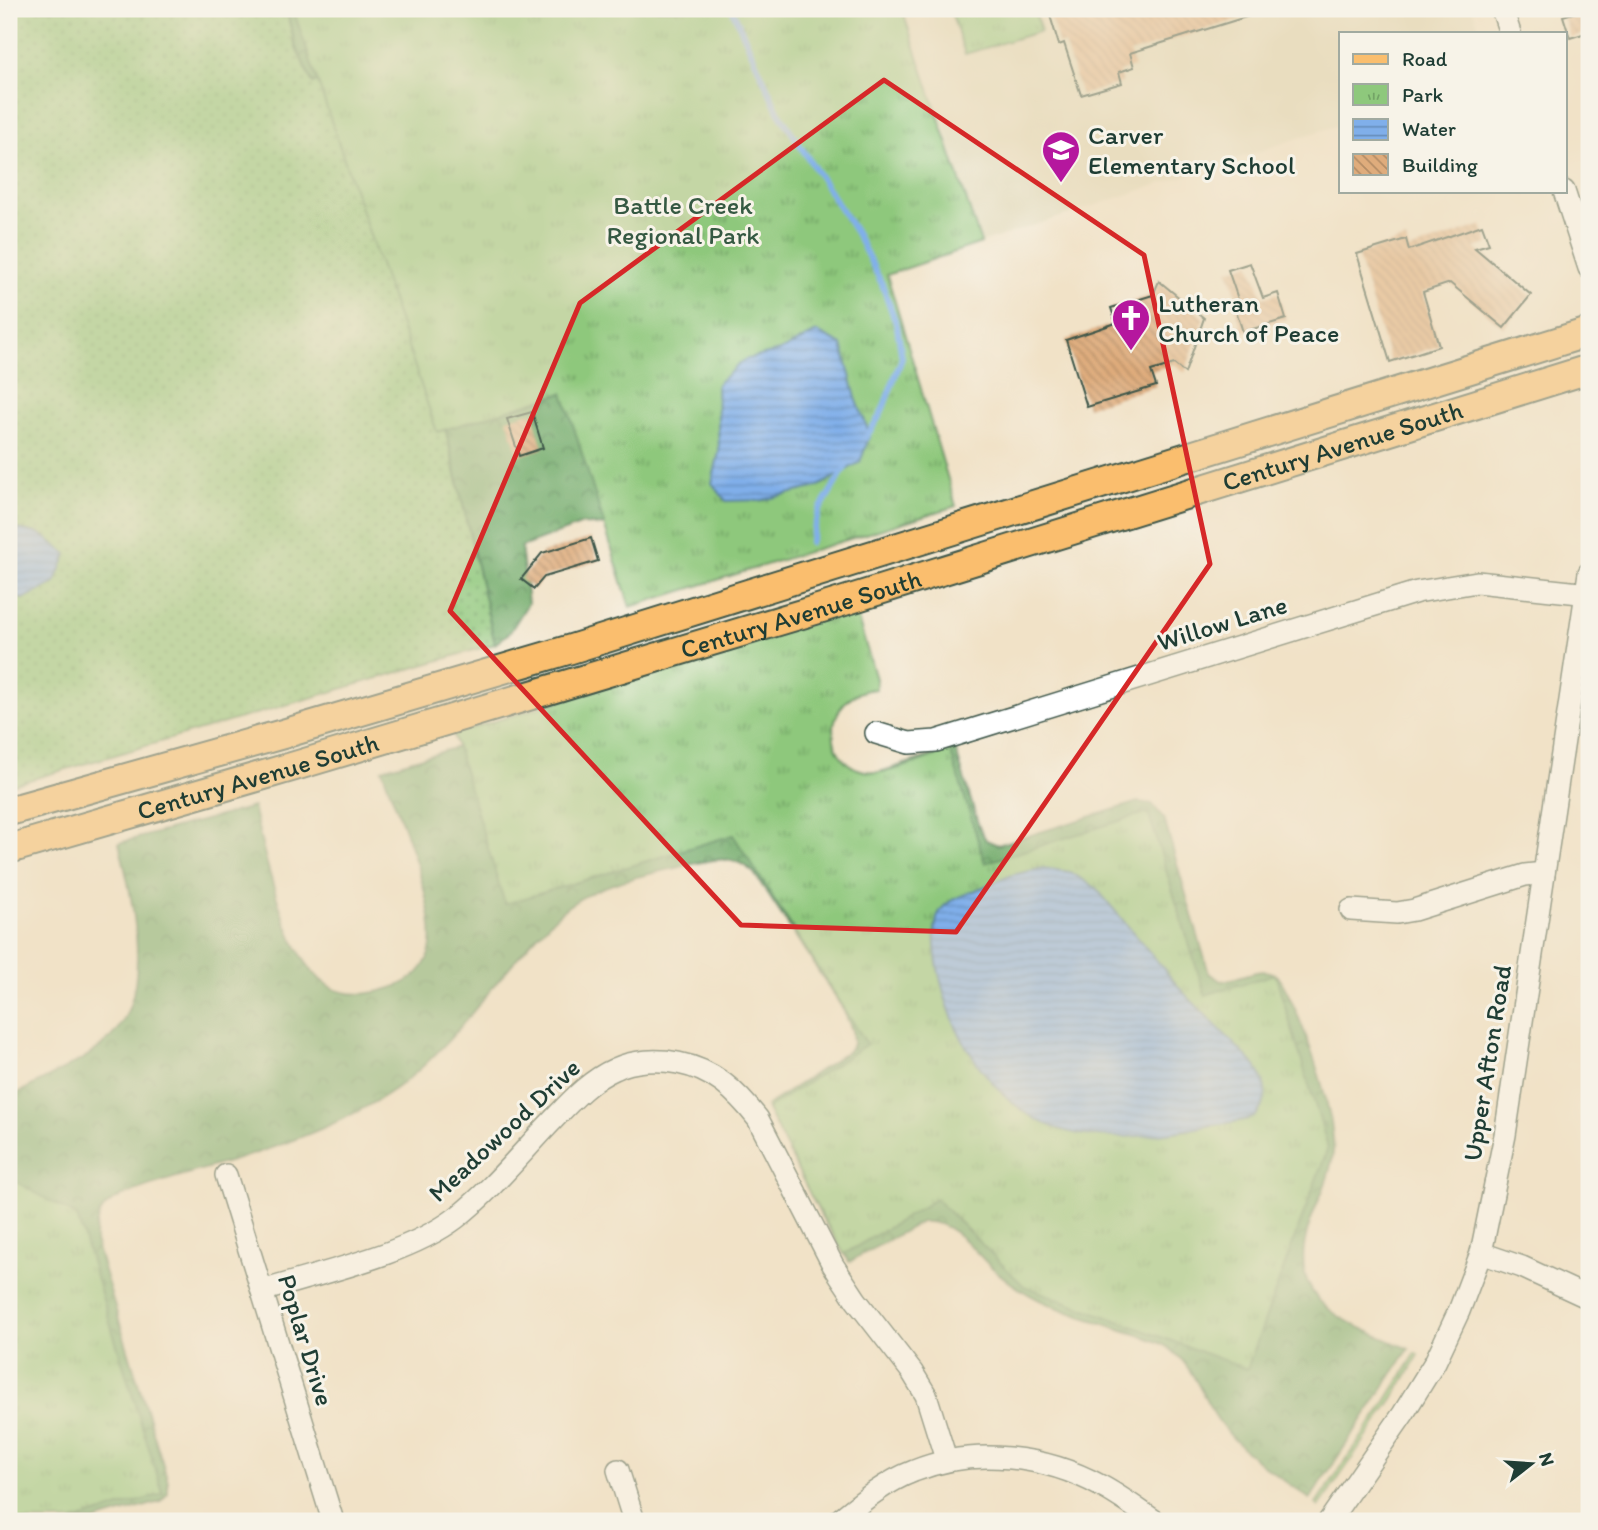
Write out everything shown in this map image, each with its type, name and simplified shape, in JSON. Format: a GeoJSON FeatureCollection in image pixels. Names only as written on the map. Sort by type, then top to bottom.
{"type":"FeatureCollection","features":[{"type":"Feature","properties":{"kind":"main road","name":"Century Avenue South"},"geometry":{"type":"LineString","coordinates":[[9,811],[571,649],[1589,332]]}},
{"type":"Feature","properties":{"kind":"main road","name":"Century Avenue South"},"geometry":{"type":"LineString","coordinates":[[9,849],[825,607],[1589,369]]}},
{"type":"Feature","properties":{"kind":"street"},"geometry":{"type":"LineString","coordinates":[[1502,9],[1510,32]]}},
{"type":"Feature","properties":{"kind":"street"},"geometry":{"type":"LineString","coordinates":[[1564,192],[1589,268]]}},
{"type":"Feature","properties":{"kind":"street","name":"Willow Lane"},"geometry":{"type":"LineString","coordinates":[[877,733],[909,743],[936,741],[1403,596],[1439,588],[1477,582],[1588,587]]}},
{"type":"Feature","properties":{"kind":"street","name":"Upper Afton Road"},"geometry":{"type":"LineString","coordinates":[[1329,1521],[1403,1414],[1435,1362],[1459,1311],[1481,1253],[1505,1135],[1588,587]]}},
{"type":"Feature","properties":{"kind":"street"},"geometry":{"type":"LineString","coordinates":[[1351,910],[1415,910],[1525,875],[1544,873]]}},
{"type":"Feature","properties":{"kind":"street","name":"Meadowood Drive"},"geometry":{"type":"LineString","coordinates":[[262,1291],[397,1250],[455,1219],[480,1197],[575,1097],[616,1068],[643,1061],[669,1061],[697,1067],[722,1080],[758,1119],[833,1265],[926,1395],[946,1460]]}},
{"type":"Feature","properties":{"kind":"street","name":"Poplar Drive"},"geometry":{"type":"LineString","coordinates":[[226,1175],[333,1521]]}},
{"type":"Feature","properties":{"kind":"street"},"geometry":{"type":"LineString","coordinates":[[1481,1253],[1522,1267],[1589,1298]]}},
{"type":"Feature","properties":{"kind":"street"},"geometry":{"type":"LineString","coordinates":[[838,1521],[886,1485],[912,1471],[946,1460],[981,1456],[1015,1458],[1063,1469],[1099,1485],[1155,1521]]}},
{"type":"Feature","properties":{"kind":"street"},"geometry":{"type":"LineString","coordinates":[[618,1470],[634,1521]]}},
{"type":"Feature","properties":{"kind":"highlighted area"},"geometry":{"type":"Polygon","coordinates":[[[884,80],[1144,255],[1210,564],[956,932],[741,925],[450,611],[580,303],[884,80]]]}},
{"type":"Feature","properties":{"kind":"shaded area","name":"Carver Elementary School"},"geometry":{"type":"Polygon","coordinates":[[[902,9],[1472,9],[1481,32],[1339,32],[1339,125],[981,243],[902,9]]]}},
{"type":"Feature","properties":{"kind":"green space"},"geometry":{"type":"Polygon","coordinates":[[[9,9],[286,9],[296,48],[343,66],[441,409],[495,644],[9,786],[9,596],[23,599],[40,534],[9,527],[9,9]]]}},
{"type":"Feature","properties":{"kind":"green space"},"geometry":{"type":"Polygon","coordinates":[[[286,9],[354,9],[343,66],[313,84],[296,48],[286,9]]]}},
{"type":"Feature","properties":{"kind":"green space","name":"Battle Creek Regional Park"},"geometry":{"type":"Polygon","coordinates":[[[293,9],[902,9],[981,243],[887,275],[956,506],[630,607],[563,393],[437,432],[293,9]]]}},
{"type":"Feature","properties":{"kind":"green space"},"geometry":{"type":"Polygon","coordinates":[[[950,9],[1034,9],[1041,31],[965,54],[950,9]]]}},
{"type":"Feature","properties":{"kind":"green space"},"geometry":{"type":"Polygon","coordinates":[[[600,260],[627,528],[583,524],[521,547],[528,603],[510,632],[495,644],[441,409],[600,260]]]}},
{"type":"Feature","properties":{"kind":"green space"},"geometry":{"type":"Polygon","coordinates":[[[855,609],[876,679],[876,689],[858,693],[845,703],[837,716],[835,745],[843,758],[855,768],[881,772],[950,750],[985,863],[1148,812],[1205,995],[1275,974],[1328,1147],[1247,1369],[1024,1286],[936,1199],[844,1254],[767,1109],[867,1044],[733,835],[505,904],[453,734],[855,609]]]}},
{"type":"Feature","properties":{"kind":"green space"},"geometry":{"type":"Polygon","coordinates":[[[468,744],[976,890],[854,769],[877,773],[955,748],[979,827],[986,840],[998,845],[1138,802],[1152,804],[1164,819],[1209,973],[1221,981],[1265,971],[1278,976],[1296,1011],[1315,1062],[1329,1114],[1333,1152],[1330,1170],[1310,1223],[1303,1251],[1305,1274],[1313,1292],[1326,1307],[1344,1319],[1409,1349],[1310,1499],[1261,1463],[1227,1432],[1188,1368],[1169,1349],[1150,1339],[1033,1297],[1002,1276],[957,1234],[940,1224],[921,1222],[849,1262],[821,1216],[766,1106],[847,1052],[853,1044],[852,1030],[843,1009],[754,873],[738,862],[721,859],[625,880],[596,890],[570,905],[528,946],[438,1052],[403,1083],[365,1108],[301,1137],[129,1193],[106,1206],[97,1222],[95,1241],[168,1481],[168,1493],[160,1502],[95,1521],[9,1521],[9,1098],[89,1055],[110,1038],[124,1019],[133,996],[137,944],[130,890],[119,843],[253,807],[282,913],[307,965],[324,983],[343,992],[361,994],[385,990],[406,982],[423,966],[430,952],[431,926],[422,881],[382,769],[468,744]]]}},
{"type":"Feature","properties":{"kind":"green space"},"geometry":{"type":"Polygon","coordinates":[[[9,1178],[77,1216],[163,1494],[73,1521],[9,1521],[9,1178]]]}},
{"type":"Feature","properties":{"kind":"green space"},"geometry":{"type":"Polygon","coordinates":[[[1416,1353],[1419,1355],[1394,1397],[1319,1507],[1316,1504],[1416,1353]]]}},
{"type":"Feature","properties":{"kind":"water"},"geometry":{"type":"Polygon","coordinates":[[[817,332],[842,345],[856,398],[870,435],[860,462],[817,487],[763,500],[726,501],[712,483],[719,452],[717,384],[744,360],[780,351],[817,332]]]}},
{"type":"Feature","properties":{"kind":"water"},"geometry":{"type":"Polygon","coordinates":[[[9,527],[40,534],[67,554],[55,583],[23,599],[9,596],[9,527]]]}},
{"type":"Feature","properties":{"kind":"water"},"geometry":{"type":"Polygon","coordinates":[[[1043,868],[1070,872],[1096,888],[1183,992],[1256,1066],[1266,1093],[1263,1105],[1254,1117],[1142,1136],[1093,1136],[1070,1132],[1047,1125],[1026,1113],[1009,1099],[978,1065],[959,1033],[941,984],[935,948],[937,918],[944,907],[954,899],[1012,875],[1043,868]]]}},
{"type":"Feature","properties":{"kind":"building"},"geometry":{"type":"Polygon","coordinates":[[[1048,9],[1262,9],[1262,12],[1130,53],[1134,67],[1119,72],[1122,83],[1081,95],[1064,43],[1059,45],[1048,9]]]}},
{"type":"Feature","properties":{"kind":"building"},"geometry":{"type":"Polygon","coordinates":[[[1586,9],[1589,32],[1570,38],[1563,16],[1586,9]]]}},
{"type":"Feature","properties":{"kind":"building"},"geometry":{"type":"Polygon","coordinates":[[[1482,225],[1489,244],[1475,248],[1531,295],[1504,328],[1450,283],[1423,292],[1439,346],[1390,362],[1357,254],[1406,239],[1409,250],[1482,225]]]}},
{"type":"Feature","properties":{"kind":"building"},"geometry":{"type":"Polygon","coordinates":[[[1250,263],[1263,298],[1278,293],[1286,319],[1243,332],[1235,307],[1240,305],[1228,270],[1250,263]]]}},
{"type":"Feature","properties":{"kind":"building","name":"Lutheran Church of Peace"},"geometry":{"type":"Polygon","coordinates":[[[1159,281],[1204,318],[1185,373],[1174,364],[1151,371],[1156,386],[1087,407],[1066,340],[1116,323],[1111,308],[1153,295],[1159,281]]]}},
{"type":"Feature","properties":{"kind":"building"},"geometry":{"type":"Polygon","coordinates":[[[532,412],[543,448],[519,456],[507,419],[532,412]]]}},
{"type":"Feature","properties":{"kind":"building"},"geometry":{"type":"Polygon","coordinates":[[[591,538],[598,561],[544,577],[534,589],[521,579],[542,553],[591,538]]]}},
{"type":"Feature","properties":{"kind":"waterway"},"geometry":{"type":"LineString","coordinates":[[732,9],[778,111],[856,233],[882,284],[897,326],[902,358],[881,414],[866,437]]}},
{"type":"Feature","properties":{"kind":"waterway"},"geometry":{"type":"LineString","coordinates":[[810,543],[819,511],[846,466]]}},
{"type":"Feature","properties":{"kind":"place","name":"Carver Elementary School"},"geometry":{"type":"Point","coordinates":[1061,184]}},
{"type":"Feature","properties":{"kind":"place","name":"Lutheran Church of Peace"},"geometry":{"type":"Point","coordinates":[1131,352]}}]}
